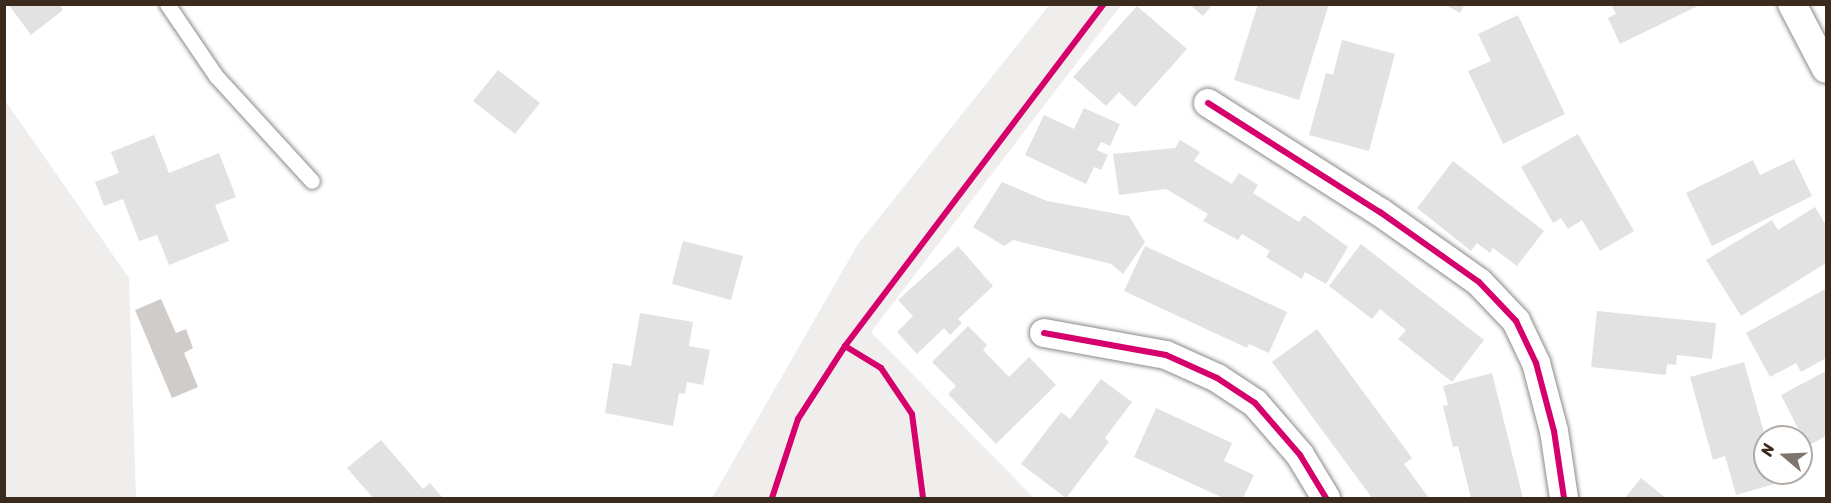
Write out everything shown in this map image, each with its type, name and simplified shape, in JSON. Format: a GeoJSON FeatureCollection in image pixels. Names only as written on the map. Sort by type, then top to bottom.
{"type":"FeatureCollection","features":[{"type":"Feature","properties":{"kind":"street"},"geometry":{"type":"LineString","coordinates":[[1792,4],[1827,69]]}},
{"type":"Feature","properties":{"kind":"street"},"geometry":{"type":"LineString","coordinates":[[1208,104],[1425,243],[1479,282],[1516,321],[1539,374],[1554,431],[1564,498]]}},
{"type":"Feature","properties":{"kind":"street"},"geometry":{"type":"LineString","coordinates":[[1044,333],[1166,356],[1217,378],[1255,403],[1300,455],[1326,498]]}},
{"type":"Feature","properties":{"kind":"lane"},"geometry":{"type":"LineString","coordinates":[[168,4],[216,76],[312,181]]}},
{"type":"Feature","properties":{"kind":"shaded area"},"geometry":{"type":"Polygon","coordinates":[[[1050,4],[1121,5],[871,332],[1034,498],[712,498],[858,244],[1050,4]]]}},
{"type":"Feature","properties":{"kind":"shaded area"},"geometry":{"type":"Polygon","coordinates":[[[4,99],[129,278],[136,498],[5,498],[4,99]]]}},
{"type":"Feature","properties":{"kind":"shaded area"},"geometry":{"type":"Polygon","coordinates":[[[161,299],[176,333],[186,329],[193,348],[184,353],[198,387],[172,398],[135,310],[161,299]]]}},
{"type":"Feature","properties":{"kind":"building"},"geometry":{"type":"Polygon","coordinates":[[[8,4],[59,4],[63,10],[31,35],[8,4]]]}},
{"type":"Feature","properties":{"kind":"building"},"geometry":{"type":"Polygon","coordinates":[[[1189,4],[1213,4],[1203,16],[1189,4]]]}},
{"type":"Feature","properties":{"kind":"building"},"geometry":{"type":"Polygon","coordinates":[[[1258,4],[1329,4],[1299,100],[1234,80],[1258,4]]]}},
{"type":"Feature","properties":{"kind":"building"},"geometry":{"type":"Polygon","coordinates":[[[1444,4],[1465,4],[1460,13],[1444,4]]]}},
{"type":"Feature","properties":{"kind":"building"},"geometry":{"type":"Polygon","coordinates":[[[1611,4],[1702,4],[1620,44],[1608,18],[1616,14],[1611,4]]]}},
{"type":"Feature","properties":{"kind":"building"},"geometry":{"type":"Polygon","coordinates":[[[1137,6],[1187,49],[1135,107],[1119,92],[1106,106],[1073,77],[1137,6]]]}},
{"type":"Feature","properties":{"kind":"building"},"geometry":{"type":"Polygon","coordinates":[[[1518,15],[1565,114],[1503,144],[1468,71],[1491,61],[1478,34],[1518,15]]]}},
{"type":"Feature","properties":{"kind":"building"},"geometry":{"type":"Polygon","coordinates":[[[1342,40],[1395,54],[1369,151],[1309,135],[1326,73],[1333,75],[1342,40]]]}},
{"type":"Feature","properties":{"kind":"building"},"geometry":{"type":"Polygon","coordinates":[[[498,70],[540,103],[515,134],[473,101],[498,70]]]}},
{"type":"Feature","properties":{"kind":"building"},"geometry":{"type":"Polygon","coordinates":[[[1084,108],[1120,124],[1110,146],[1101,142],[1097,150],[1108,155],[1101,170],[1094,167],[1086,184],[1025,155],[1044,115],[1074,129],[1084,108]]]}},
{"type":"Feature","properties":{"kind":"building"},"geometry":{"type":"Polygon","coordinates":[[[1578,134],[1634,231],[1600,251],[1582,220],[1568,229],[1561,218],[1553,223],[1521,167],[1578,134]]]}},
{"type":"Feature","properties":{"kind":"building"},"geometry":{"type":"Polygon","coordinates":[[[154,135],[169,173],[219,153],[236,197],[215,205],[229,241],[169,265],[157,235],[139,241],[123,199],[104,206],[95,182],[119,173],[111,152],[154,135]]]}},
{"type":"Feature","properties":{"kind":"building"},"geometry":{"type":"Polygon","coordinates":[[[1180,140],[1200,152],[1194,161],[1232,184],[1239,173],[1258,185],[1253,193],[1299,222],[1304,215],[1348,247],[1326,284],[1305,272],[1302,279],[1266,257],[1270,251],[1242,234],[1238,240],[1203,221],[1208,214],[1166,189],[1119,195],[1113,154],[1175,148],[1180,140]]]}},
{"type":"Feature","properties":{"kind":"building"},"geometry":{"type":"Polygon","coordinates":[[[1794,159],[1812,196],[1712,246],[1686,193],[1753,160],[1760,175],[1794,159]]]}},
{"type":"Feature","properties":{"kind":"building"},"geometry":{"type":"Polygon","coordinates":[[[1453,161],[1544,231],[1517,266],[1493,248],[1490,253],[1477,243],[1471,251],[1417,208],[1453,161]]]}},
{"type":"Feature","properties":{"kind":"building"},"geometry":{"type":"Polygon","coordinates":[[[1002,182],[1047,201],[1129,216],[1145,242],[1123,274],[1111,264],[1013,240],[1004,246],[973,227],[1002,182]]]}},
{"type":"Feature","properties":{"kind":"building"},"geometry":{"type":"Polygon","coordinates":[[[1815,207],[1826,225],[1826,263],[1741,316],[1706,260],[1772,220],[1778,230],[1815,207]]]}},
{"type":"Feature","properties":{"kind":"building"},"geometry":{"type":"Polygon","coordinates":[[[683,241],[743,256],[731,300],[672,284],[683,241]]]}},
{"type":"Feature","properties":{"kind":"building"},"geometry":{"type":"Polygon","coordinates":[[[1361,244],[1484,340],[1452,382],[1398,339],[1406,330],[1380,309],[1372,319],[1329,286],[1361,244]]]}},
{"type":"Feature","properties":{"kind":"building"},"geometry":{"type":"Polygon","coordinates":[[[958,246],[993,286],[958,319],[962,323],[950,335],[944,328],[917,354],[897,332],[913,316],[898,300],[958,246]]]}},
{"type":"Feature","properties":{"kind":"building"},"geometry":{"type":"Polygon","coordinates":[[[1145,246],[1287,312],[1269,353],[1249,344],[1247,348],[1124,291],[1145,246]]]}},
{"type":"Feature","properties":{"kind":"building"},"geometry":{"type":"Polygon","coordinates":[[[1825,289],[1826,358],[1801,372],[1796,363],[1770,377],[1746,333],[1825,289]]]}},
{"type":"Feature","properties":{"kind":"building"},"geometry":{"type":"Polygon","coordinates":[[[1597,311],[1716,323],[1712,359],[1677,355],[1676,365],[1667,364],[1666,375],[1591,367],[1597,311]]]}},
{"type":"Feature","properties":{"kind":"building"},"geometry":{"type":"Polygon","coordinates":[[[640,313],[693,322],[689,346],[710,350],[703,385],[687,382],[685,394],[679,393],[673,426],[605,413],[613,363],[631,366],[640,313]]]}},
{"type":"Feature","properties":{"kind":"building"},"geometry":{"type":"Polygon","coordinates":[[[968,326],[987,345],[983,350],[1009,377],[1029,357],[1056,385],[996,444],[948,394],[956,386],[932,362],[968,326]]]}},
{"type":"Feature","properties":{"kind":"building"},"geometry":{"type":"Polygon","coordinates":[[[1317,329],[1412,458],[1404,464],[1429,498],[1372,498],[1272,362],[1317,329]]]}},
{"type":"Feature","properties":{"kind":"building"},"geometry":{"type":"Polygon","coordinates":[[[1744,362],[1762,425],[1753,425],[1753,485],[1771,485],[1736,495],[1725,456],[1713,460],[1690,377],[1744,362]]]}},
{"type":"Feature","properties":{"kind":"building"},"geometry":{"type":"Polygon","coordinates":[[[1826,371],[1826,436],[1813,443],[1813,425],[1796,425],[1781,395],[1826,371]]]}},
{"type":"Feature","properties":{"kind":"building"},"geometry":{"type":"Polygon","coordinates":[[[1492,373],[1523,498],[1471,498],[1458,446],[1453,447],[1443,406],[1448,405],[1443,386],[1492,373]]]}},
{"type":"Feature","properties":{"kind":"building"},"geometry":{"type":"Polygon","coordinates":[[[1101,379],[1132,402],[1105,438],[1109,442],[1066,498],[1021,464],[1061,412],[1070,419],[1101,379]]]}},
{"type":"Feature","properties":{"kind":"building"},"geometry":{"type":"Polygon","coordinates":[[[1156,408],[1232,443],[1224,461],[1254,475],[1243,498],[1223,498],[1134,457],[1156,408]]]}},
{"type":"Feature","properties":{"kind":"building"},"geometry":{"type":"Polygon","coordinates":[[[381,440],[423,489],[430,483],[443,498],[373,498],[347,468],[381,440]]]}},
{"type":"Feature","properties":{"kind":"building"},"geometry":{"type":"Polygon","coordinates":[[[1641,478],[1666,498],[1625,498],[1641,478]]]}},
{"type":"Feature","properties":{"kind":"cycle path"},"geometry":{"type":"LineString","coordinates":[[772,498],[798,419],[845,346],[1104,4]]}},
{"type":"Feature","properties":{"kind":"cycle path"},"geometry":{"type":"LineString","coordinates":[[1208,103],[1380,212],[1479,282],[1516,321],[1536,363],[1554,431],[1564,498]]}},
{"type":"Feature","properties":{"kind":"cycle path"},"geometry":{"type":"LineString","coordinates":[[1044,333],[1166,355],[1217,378],[1255,403],[1300,455],[1326,498]]}},
{"type":"Feature","properties":{"kind":"cycle path"},"geometry":{"type":"LineString","coordinates":[[845,346],[881,368],[912,414],[923,498]]}}]}
